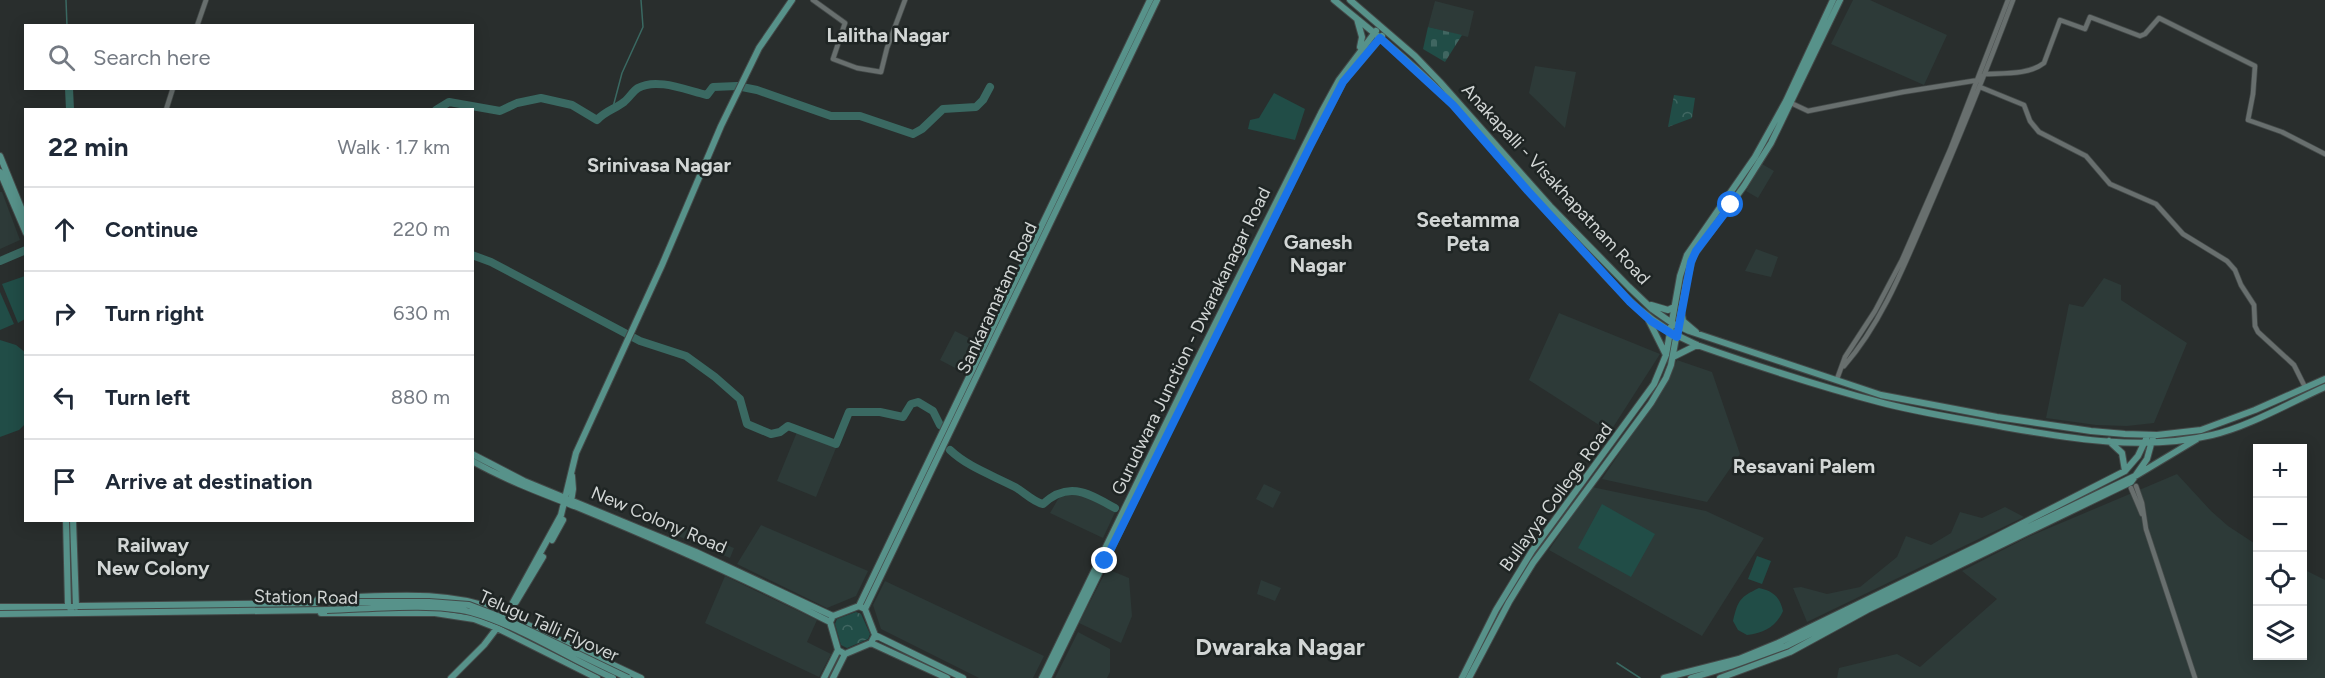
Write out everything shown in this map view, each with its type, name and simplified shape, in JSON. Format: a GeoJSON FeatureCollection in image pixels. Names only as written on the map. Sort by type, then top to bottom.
{"type":"FeatureCollection","features":[{"type":"Feature","properties":{"kind":"main road"},"geometry":{"type":"LineString","coordinates":[[506,615],[568,501],[569,480],[572,476],[576,453],[738,92],[764,39],[792,0]]}},
{"type":"Feature","properties":{"kind":"main road","name":"Sankaramatam Road"},"geometry":{"type":"LineString","coordinates":[[862,608],[1150,0]]}},
{"type":"Feature","properties":{"kind":"main road","name":"Sankaramatam Road"},"geometry":{"type":"LineString","coordinates":[[862,608],[1157,0]]}},
{"type":"Feature","properties":{"kind":"main road","name":"Anakapalli - Visakhapatnam Road"},"geometry":{"type":"LineString","coordinates":[[1334,0],[1380,38],[1453,105],[1551,217],[1630,302],[1647,317],[1674,335],[1697,345],[1880,402],[2081,439],[2108,441],[2149,438]]}},
{"type":"Feature","properties":{"kind":"main road","name":"Anakapalli - Visakhapatnam Road"},"geometry":{"type":"LineString","coordinates":[[1350,0],[1440,82],[1550,206],[1647,304],[1675,325],[1758,356],[1837,379],[1881,395],[1983,415],[2149,438]]}},
{"type":"Feature","properties":{"kind":"main road"},"geometry":{"type":"LineString","coordinates":[[1675,325],[1674,307],[1687,255],[1755,158],[1786,101],[1833,0]]}},
{"type":"Feature","properties":{"kind":"main road"},"geometry":{"type":"LineString","coordinates":[[1675,325],[1681,312],[1693,256],[1744,186],[1771,143],[1840,0]]}},
{"type":"Feature","properties":{"kind":"main road"},"geometry":{"type":"LineString","coordinates":[[1357,19],[1362,37],[1358,54]]}},
{"type":"Feature","properties":{"kind":"main road","name":"Gurudwara Junction - Dwarakanagar Road"},"geometry":{"type":"LineString","coordinates":[[1042,678],[1305,143],[1339,80],[1380,26]]}},
{"type":"Feature","properties":{"kind":"main road","name":"Gurudwara Junction - Dwarakanagar Road"},"geometry":{"type":"LineString","coordinates":[[1048,678],[1200,366],[1343,82],[1386,31]]}},
{"type":"Feature","properties":{"kind":"main road"},"geometry":{"type":"LineString","coordinates":[[0,156],[24,215]]}},
{"type":"Feature","properties":{"kind":"main road"},"geometry":{"type":"LineString","coordinates":[[0,172],[24,231]]}},
{"type":"Feature","properties":{"kind":"main road"},"geometry":{"type":"LineString","coordinates":[[1647,304],[1668,310],[1674,307]]}},
{"type":"Feature","properties":{"kind":"main road"},"geometry":{"type":"LineString","coordinates":[[1681,312],[1683,321],[1704,337]]}},
{"type":"Feature","properties":{"kind":"main road"},"geometry":{"type":"LineString","coordinates":[[1647,317],[1670,356],[1697,345]]}},
{"type":"Feature","properties":{"kind":"main road","name":"Bullayya College Road"},"geometry":{"type":"LineString","coordinates":[[1468,678],[1523,577],[1655,397],[1668,374],[1675,325]]}},
{"type":"Feature","properties":{"kind":"main road","name":"Bullayya College Road"},"geometry":{"type":"LineString","coordinates":[[1462,678],[1514,579],[1539,541],[1649,394],[1670,356]]}},
{"type":"Feature","properties":{"kind":"main road"},"geometry":{"type":"LineString","coordinates":[[1720,678],[1749,655],[1806,630],[2100,485],[2125,471],[2149,438],[2201,429],[2255,410],[2325,379]]}},
{"type":"Feature","properties":{"kind":"main road"},"geometry":{"type":"LineString","coordinates":[[2149,438],[2214,435],[2251,421],[2325,387]]}},
{"type":"Feature","properties":{"kind":"main road"},"geometry":{"type":"LineString","coordinates":[[1691,678],[1731,667],[1786,646],[1925,576],[2137,475],[2200,437]]}},
{"type":"Feature","properties":{"kind":"main road"},"geometry":{"type":"LineString","coordinates":[[2137,475],[2147,459],[2149,438]]}},
{"type":"Feature","properties":{"kind":"main road"},"geometry":{"type":"LineString","coordinates":[[2108,441],[2122,453],[2125,471]]}},
{"type":"Feature","properties":{"kind":"main road","name":"New Colony Road"},"geometry":{"type":"LineString","coordinates":[[474,455],[524,481],[831,619]]}},
{"type":"Feature","properties":{"kind":"main road","name":"New Colony Road"},"geometry":{"type":"LineString","coordinates":[[474,462],[519,485],[568,501]]}},
{"type":"Feature","properties":{"kind":"main road"},"geometry":{"type":"LineString","coordinates":[[66,522],[69,606],[73,614]]}},
{"type":"Feature","properties":{"kind":"main road"},"geometry":{"type":"LineString","coordinates":[[73,522],[76,606],[73,614]]}},
{"type":"Feature","properties":{"kind":"main road"},"geometry":{"type":"LineString","coordinates":[[314,603],[319,598],[447,598],[470,601],[506,615],[641,678]]}},
{"type":"Feature","properties":{"kind":"main road","name":"Telugu Talli Flyover"},"geometry":{"type":"LineString","coordinates":[[315,610],[327,606],[429,602],[469,605],[504,618],[628,678]]}},
{"type":"Feature","properties":{"kind":"main road","name":"Station Road"},"geometry":{"type":"LineString","coordinates":[[0,607],[314,603]]}},
{"type":"Feature","properties":{"kind":"main road","name":"Telugu Talli Flyover"},"geometry":{"type":"LineString","coordinates":[[314,603],[327,606],[428,608],[469,612],[509,627],[613,678]]}},
{"type":"Feature","properties":{"kind":"main road"},"geometry":{"type":"LineString","coordinates":[[824,678],[838,650],[831,619],[862,608],[874,635],[963,678]]}},
{"type":"Feature","properties":{"kind":"main road","name":"Station Road"},"geometry":{"type":"LineString","coordinates":[[0,614],[315,610],[323,614],[435,613],[455,615],[497,628],[597,678]]}},
{"type":"Feature","properties":{"kind":"main road"},"geometry":{"type":"LineString","coordinates":[[451,678],[484,645],[497,628]]}},
{"type":"Feature","properties":{"kind":"main road"},"geometry":{"type":"LineString","coordinates":[[832,678],[845,654],[871,643],[874,635]]}},
{"type":"Feature","properties":{"kind":"main road"},"geometry":{"type":"LineString","coordinates":[[871,643],[947,678]]}},
{"type":"Feature","properties":{"kind":"main road"},"geometry":{"type":"LineString","coordinates":[[838,650],[845,654]]}},
{"type":"Feature","properties":{"kind":"main road"},"geometry":{"type":"LineString","coordinates":[[1664,678],[1731,667]]}},
{"type":"Feature","properties":{"kind":"street"},"geometry":{"type":"LineString","coordinates":[[198,24],[206,0]]}},
{"type":"Feature","properties":{"kind":"street"},"geometry":{"type":"LineString","coordinates":[[813,0],[845,23],[833,58],[857,68],[881,72],[904,0]]}},
{"type":"Feature","properties":{"kind":"street"},"geometry":{"type":"LineString","coordinates":[[1842,368],[1879,316],[1911,251],[1980,87],[2010,0]]}},
{"type":"Feature","properties":{"kind":"street"},"geometry":{"type":"LineString","coordinates":[[1837,379],[1845,357],[1875,311],[1902,260],[2010,0]]}},
{"type":"Feature","properties":{"kind":"street"},"geometry":{"type":"LineString","coordinates":[[1791,103],[1808,111],[1978,80],[1985,74],[2015,72],[2042,65],[2048,56],[2060,20],[2085,29],[2090,17],[2140,36],[2145,34],[2156,19],[2162,19],[2255,66],[2248,120],[2282,132],[2325,154]]}},
{"type":"Feature","properties":{"kind":"street"},"geometry":{"type":"LineString","coordinates":[[1980,87],[2024,105],[2030,121],[2039,132],[2086,156],[2110,184],[2156,204],[2183,234],[2227,261],[2235,270],[2241,285],[2254,305],[2255,326],[2258,332],[2294,365],[2305,387]]}},
{"type":"Feature","properties":{"kind":"street"},"geometry":{"type":"LineString","coordinates":[[167,108],[172,90]]}},
{"type":"Feature","properties":{"kind":"street"},"geometry":{"type":"LineString","coordinates":[[2134,487],[2142,503],[2143,516],[2195,678]]}},
{"type":"Feature","properties":{"kind":"street"},"geometry":{"type":"LineString","coordinates":[[497,628],[506,615]]}},
{"type":"Feature","properties":{"kind":"shaded area"},"geometry":{"type":"Polygon","coordinates":[[[1853,0],[1870,0],[1947,35],[1924,85],[1831,44],[1853,0]]]}},
{"type":"Feature","properties":{"kind":"shaded area"},"geometry":{"type":"Polygon","coordinates":[[[1435,1],[1474,11],[1468,37],[1428,27],[1435,1]]]}},
{"type":"Feature","properties":{"kind":"shaded area"},"geometry":{"type":"Polygon","coordinates":[[[1535,66],[1576,72],[1565,128],[1529,93],[1535,66]]]}},
{"type":"Feature","properties":{"kind":"shaded area"},"geometry":{"type":"Polygon","coordinates":[[[1762,164],[1774,171],[1758,198],[1746,191],[1762,164]]]}},
{"type":"Feature","properties":{"kind":"shaded area"},"geometry":{"type":"Polygon","coordinates":[[[0,192],[2,192],[20,240],[0,249],[0,192]]]}},
{"type":"Feature","properties":{"kind":"shaded area"},"geometry":{"type":"Polygon","coordinates":[[[1756,249],[1778,257],[1771,277],[1745,271],[1756,249]]]}},
{"type":"Feature","properties":{"kind":"shaded area"},"geometry":{"type":"Polygon","coordinates":[[[2104,278],[2121,285],[2121,300],[2187,343],[2154,423],[2127,426],[2096,425],[2046,418],[2069,304],[2083,307],[2104,278]]]}},
{"type":"Feature","properties":{"kind":"shaded area"},"geometry":{"type":"Polygon","coordinates":[[[1559,313],[1660,354],[1610,432],[1529,380],[1559,313]]]}},
{"type":"Feature","properties":{"kind":"shaded area"},"geometry":{"type":"Polygon","coordinates":[[[955,331],[979,343],[963,372],[940,360],[955,331]]]}},
{"type":"Feature","properties":{"kind":"shaded area"},"geometry":{"type":"Polygon","coordinates":[[[1677,360],[1712,372],[1740,454],[1707,502],[1602,479],[1670,378],[1677,360]]]}},
{"type":"Feature","properties":{"kind":"shaded area"},"geometry":{"type":"Polygon","coordinates":[[[797,432],[836,448],[816,497],[777,481],[797,432]]]}},
{"type":"Feature","properties":{"kind":"shaded area"},"geometry":{"type":"Polygon","coordinates":[[[2177,474],[2211,511],[2228,526],[2253,542],[2253,660],[2307,660],[2307,571],[2325,580],[2325,678],[1837,678],[1839,668],[1897,654],[1920,667],[1997,599],[1962,571],[2028,537],[2177,474]]]}},
{"type":"Feature","properties":{"kind":"shaded area"},"geometry":{"type":"Polygon","coordinates":[[[1264,484],[1281,492],[1273,508],[1256,499],[1264,484]]]}},
{"type":"Feature","properties":{"kind":"shaded area"},"geometry":{"type":"Polygon","coordinates":[[[1592,487],[1706,511],[1764,538],[1702,636],[1549,550],[1592,487]]]}},
{"type":"Feature","properties":{"kind":"shaded area"},"geometry":{"type":"Polygon","coordinates":[[[1061,494],[1085,495],[1116,510],[1103,538],[1050,513],[1061,494]]]}},
{"type":"Feature","properties":{"kind":"shaded area"},"geometry":{"type":"Polygon","coordinates":[[[2005,507],[2024,517],[1807,622],[1793,588],[1801,587],[1827,594],[1860,587],[1897,557],[1906,536],[1931,545],[1951,533],[1960,512],[1982,518],[2005,507]]]}},
{"type":"Feature","properties":{"kind":"shaded area"},"geometry":{"type":"Polygon","coordinates":[[[656,516],[734,548],[730,558],[652,525],[656,516]]]}},
{"type":"Feature","properties":{"kind":"shaded area"},"geometry":{"type":"Polygon","coordinates":[[[761,525],[868,571],[856,596],[827,608],[737,564],[761,525]]]}},
{"type":"Feature","properties":{"kind":"shaded area"},"geometry":{"type":"Polygon","coordinates":[[[1107,569],[1129,578],[1132,616],[1121,643],[1079,623],[1107,569]]]}},
{"type":"Feature","properties":{"kind":"shaded area"},"geometry":{"type":"Polygon","coordinates":[[[725,576],[817,620],[807,642],[831,654],[819,677],[705,623],[725,576]]]}},
{"type":"Feature","properties":{"kind":"shaded area"},"geometry":{"type":"Polygon","coordinates":[[[1261,580],[1281,588],[1275,601],[1257,594],[1261,580]]]}},
{"type":"Feature","properties":{"kind":"shaded area"},"geometry":{"type":"Polygon","coordinates":[[[885,581],[1044,656],[1033,678],[979,678],[881,629],[873,605],[885,581]]]}},
{"type":"Feature","properties":{"kind":"shaded area"},"geometry":{"type":"Polygon","coordinates":[[[1078,632],[1110,649],[1110,672],[1107,678],[1055,678],[1078,632]]]}},
{"type":"Feature","properties":{"kind":"green space"},"geometry":{"type":"Polygon","coordinates":[[[1428,27],[1462,35],[1445,62],[1423,49],[1428,27]]]}},
{"type":"Feature","properties":{"kind":"green space"},"geometry":{"type":"Polygon","coordinates":[[[1274,93],[1305,109],[1295,140],[1248,129],[1250,120],[1259,118],[1274,93]]]}},
{"type":"Feature","properties":{"kind":"green space"},"geometry":{"type":"Polygon","coordinates":[[[1674,95],[1695,98],[1692,118],[1668,127],[1674,95]]]}},
{"type":"Feature","properties":{"kind":"green space"},"geometry":{"type":"Polygon","coordinates":[[[24,276],[24,320],[18,323],[2,284],[24,276]]]}},
{"type":"Feature","properties":{"kind":"green space"},"geometry":{"type":"Polygon","coordinates":[[[0,292],[14,324],[0,330],[0,292]]]}},
{"type":"Feature","properties":{"kind":"green space"},"geometry":{"type":"Polygon","coordinates":[[[0,340],[16,345],[24,351],[24,425],[19,430],[0,437],[0,340]]]}},
{"type":"Feature","properties":{"kind":"green space"},"geometry":{"type":"Polygon","coordinates":[[[1602,504],[1655,534],[1631,577],[1578,548],[1602,504]]]}},
{"type":"Feature","properties":{"kind":"green space"},"geometry":{"type":"Polygon","coordinates":[[[1757,556],[1771,561],[1762,584],[1748,579],[1757,556]]]}},
{"type":"Feature","properties":{"kind":"green space"},"geometry":{"type":"Polygon","coordinates":[[[1759,588],[1775,595],[1783,611],[1769,628],[1747,635],[1738,630],[1733,621],[1741,600],[1759,588]]]}},
{"type":"Feature","properties":{"kind":"green space"},"geometry":{"type":"Polygon","coordinates":[[[856,612],[861,614],[870,634],[868,639],[847,648],[841,645],[835,624],[837,619],[856,612]]]}},
{"type":"Feature","properties":{"kind":"waterway"},"geometry":{"type":"LineString","coordinates":[[66,0],[67,24]]}},
{"type":"Feature","properties":{"kind":"waterway"},"geometry":{"type":"LineString","coordinates":[[613,107],[622,73],[643,27],[641,0]]}},
{"type":"Feature","properties":{"kind":"waterway"},"geometry":{"type":"LineString","coordinates":[[439,108],[449,102],[500,111],[517,103],[541,98],[572,105],[597,120],[624,102],[636,89],[646,85],[663,84],[707,95],[713,87],[737,86],[757,90],[831,116],[860,116],[913,134],[922,129],[943,109],[976,107],[990,87]]}},
{"type":"Feature","properties":{"kind":"waterway"},"geometry":{"type":"LineString","coordinates":[[69,90],[70,108]]}},
{"type":"Feature","properties":{"kind":"waterway"},"geometry":{"type":"LineString","coordinates":[[0,261],[24,251]]}},
{"type":"Feature","properties":{"kind":"waterway"},"geometry":{"type":"LineString","coordinates":[[474,256],[491,262],[640,341],[686,356],[740,399],[747,424],[771,434],[780,432],[788,426],[836,444],[849,412],[880,412],[903,417],[911,404],[918,402],[933,411],[940,425]]}},
{"type":"Feature","properties":{"kind":"waterway"},"geometry":{"type":"LineString","coordinates":[[950,450],[972,466],[1015,487],[1039,503],[1043,504],[1052,497],[1070,491],[1088,494],[1115,508]]}},
{"type":"Feature","properties":{"kind":"waterway"},"geometry":{"type":"LineString","coordinates":[[1617,663],[1640,678]]}},
{"type":"Feature","properties":{"kind":"district","name":"Lalitha Nagar"},"geometry":{"type":"Point","coordinates":[888,35]}},
{"type":"Feature","properties":{"kind":"district","name":"Srinivasa Nagar"},"geometry":{"type":"Point","coordinates":[659,165]}},
{"type":"Feature","properties":{"kind":"district","name":"Seetamma Peta"},"geometry":{"type":"Point","coordinates":[1468,231]}},
{"type":"Feature","properties":{"kind":"district","name":"Ganesh Nagar"},"geometry":{"type":"Point","coordinates":[1318,254]}},
{"type":"Feature","properties":{"kind":"district","name":"Resavani Palem"},"geometry":{"type":"Point","coordinates":[1804,466]}},
{"type":"Feature","properties":{"kind":"district","name":"Railway New Colony"},"geometry":{"type":"Point","coordinates":[153,556]}},
{"type":"Feature","properties":{"kind":"district","name":"Dwaraka Nagar"},"geometry":{"type":"Point","coordinates":[1280,646]}},
{"type":"Feature","properties":{"kind":"route"},"geometry":{"type":"LineString","coordinates":[[1105,561],[1343,82],[1380,38],[1410,63],[1453,105],[1630,302],[1651,321],[1677,337],[1693,256],[1731,205]]}}]}
